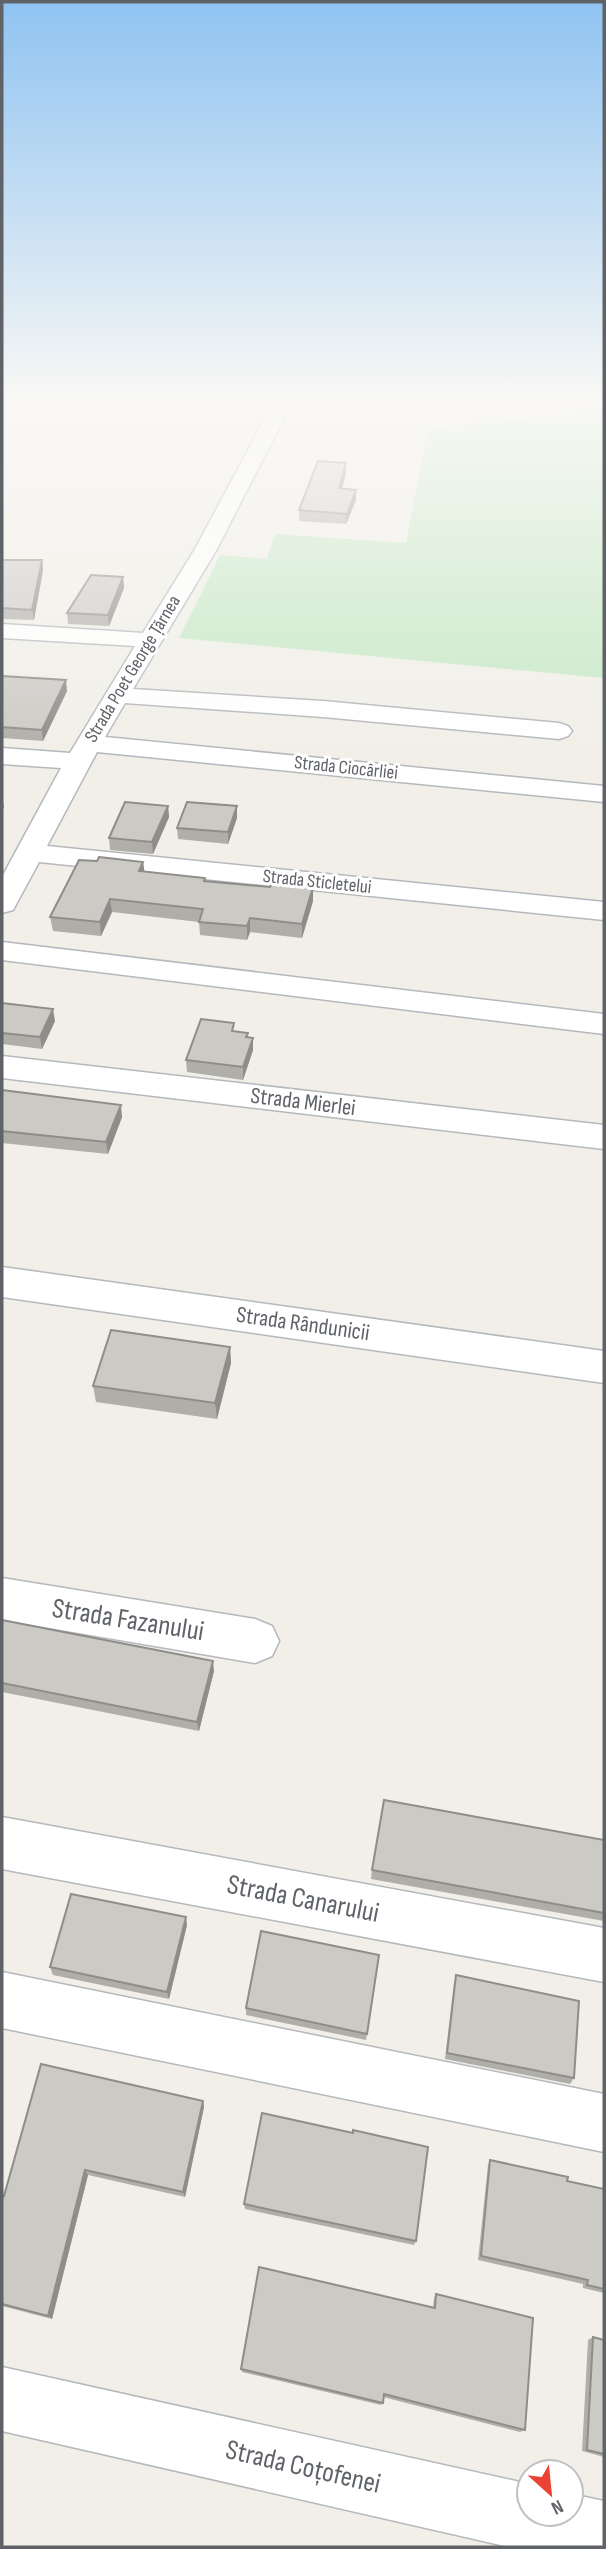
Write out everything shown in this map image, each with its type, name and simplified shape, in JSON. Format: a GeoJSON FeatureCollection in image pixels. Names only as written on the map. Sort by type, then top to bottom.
{"type":"FeatureCollection","features":[{"type":"Feature","properties":{"kind":"street","name":"Strada Poet George Țărnea"},"geometry":{"type":"LineString","coordinates":[[2,905],[83,752],[223,517]]}},
{"type":"Feature","properties":{"kind":"street"},"geometry":{"type":"LineString","coordinates":[[2,631],[150,640]]}},
{"type":"Feature","properties":{"kind":"street"},"geometry":{"type":"LineString","coordinates":[[117,695],[324,709],[559,731]]}},
{"type":"Feature","properties":{"kind":"street","name":"Strada Ciocârliei"},"geometry":{"type":"LineString","coordinates":[[2,756],[83,752],[604,794]]}},
{"type":"Feature","properties":{"kind":"street","name":"Strada Sticletelui"},"geometry":{"type":"LineString","coordinates":[[30,852],[604,911]]}},
{"type":"Feature","properties":{"kind":"street"},"geometry":{"type":"LineString","coordinates":[[2,951],[604,1024]]}},
{"type":"Feature","properties":{"kind":"street","name":"Strada Mierlei"},"geometry":{"type":"LineString","coordinates":[[2,1067],[604,1137]]}},
{"type":"Feature","properties":{"kind":"street","name":"Strada Rândunicii"},"geometry":{"type":"LineString","coordinates":[[2,1282],[604,1367]]}},
{"type":"Feature","properties":{"kind":"street","name":"Strada Fazanului"},"geometry":{"type":"LineString","coordinates":[[2,1599],[255,1640]]}},
{"type":"Feature","properties":{"kind":"street","name":"Strada Canarului"},"geometry":{"type":"LineString","coordinates":[[2,1843],[604,1955]]}},
{"type":"Feature","properties":{"kind":"street"},"geometry":{"type":"LineString","coordinates":[[2,2000],[604,2123]]}},
{"type":"Feature","properties":{"kind":"street","name":"Strada Coțofenei"},"geometry":{"type":"LineString","coordinates":[[2,2399],[604,2535]]}},
{"type":"Feature","properties":{"kind":"green space"},"geometry":{"type":"Polygon","coordinates":[[[411,517],[604,517],[604,678],[179,638],[220,555],[267,559],[275,534],[406,543],[411,517]]]}},
{"type":"Feature","properties":{"kind":"building"},"geometry":{"type":"Polygon","coordinates":[[[2,560],[42,560],[32,610],[2,608],[2,560]]]}},
{"type":"Feature","properties":{"kind":"building"},"geometry":{"type":"Polygon","coordinates":[[[91,575],[123,577],[108,615],[67,613],[91,575]]]}},
{"type":"Feature","properties":{"kind":"building"},"geometry":{"type":"Polygon","coordinates":[[[2,676],[66,680],[42,730],[2,727],[2,676]]]}},
{"type":"Feature","properties":{"kind":"building"},"geometry":{"type":"Polygon","coordinates":[[[125,802],[168,806],[152,842],[109,838],[125,802]]]}},
{"type":"Feature","properties":{"kind":"building"},"geometry":{"type":"Polygon","coordinates":[[[187,802],[237,806],[228,832],[177,828],[187,802]]]}},
{"type":"Feature","properties":{"kind":"building"},"geometry":{"type":"Polygon","coordinates":[[[99,857],[143,862],[139,871],[205,878],[204,881],[270,887],[272,883],[313,887],[302,924],[250,918],[247,926],[199,922],[203,909],[110,899],[100,922],[50,917],[79,860],[97,861],[99,857]]]}},
{"type":"Feature","properties":{"kind":"building"},"geometry":{"type":"Polygon","coordinates":[[[2,1003],[53,1009],[40,1037],[2,1033],[2,1003]]]}},
{"type":"Feature","properties":{"kind":"building"},"geometry":{"type":"Polygon","coordinates":[[[201,1019],[234,1023],[232,1031],[248,1033],[246,1037],[253,1038],[243,1067],[186,1060],[201,1019]]]}},
{"type":"Feature","properties":{"kind":"building"},"geometry":{"type":"Polygon","coordinates":[[[2,1090],[121,1105],[106,1142],[2,1131],[2,1090]]]}},
{"type":"Feature","properties":{"kind":"building"},"geometry":{"type":"Polygon","coordinates":[[[111,1330],[230,1347],[215,1403],[93,1386],[111,1330]]]}},
{"type":"Feature","properties":{"kind":"building"},"geometry":{"type":"Polygon","coordinates":[[[2,1620],[213,1661],[197,1722],[2,1683],[2,1620]]]}},
{"type":"Feature","properties":{"kind":"building"},"geometry":{"type":"Polygon","coordinates":[[[384,1800],[604,1840],[604,1913],[372,1870],[384,1800]]]}},
{"type":"Feature","properties":{"kind":"building"},"geometry":{"type":"Polygon","coordinates":[[[71,1894],[186,1917],[167,1992],[50,1967],[71,1894]]]}},
{"type":"Feature","properties":{"kind":"building"},"geometry":{"type":"Polygon","coordinates":[[[261,1931],[379,1955],[367,2034],[246,2008],[261,1931]]]}},
{"type":"Feature","properties":{"kind":"building"},"geometry":{"type":"Polygon","coordinates":[[[456,1975],[579,2001],[574,2078],[447,2053],[456,1975]]]}},
{"type":"Feature","properties":{"kind":"building"},"geometry":{"type":"Polygon","coordinates":[[[41,2064],[203,2101],[183,2192],[85,2170],[48,2316],[2,2304],[2,2195],[4,2196],[41,2064]]]}},
{"type":"Feature","properties":{"kind":"building"},"geometry":{"type":"Polygon","coordinates":[[[262,2113],[428,2147],[416,2241],[244,2204],[262,2113]]]}},
{"type":"Feature","properties":{"kind":"building"},"geometry":{"type":"Polygon","coordinates":[[[490,2160],[568,2177],[567,2181],[604,2189],[604,2289],[587,2285],[588,2280],[481,2256],[490,2160]]]}},
{"type":"Feature","properties":{"kind":"building"},"geometry":{"type":"Polygon","coordinates":[[[259,2267],[435,2308],[436,2294],[533,2318],[525,2430],[384,2394],[383,2403],[241,2369],[259,2267]]]}},
{"type":"Feature","properties":{"kind":"building"},"geometry":{"type":"Polygon","coordinates":[[[593,2337],[604,2340],[604,2454],[587,2450],[593,2337]]]}}]}
